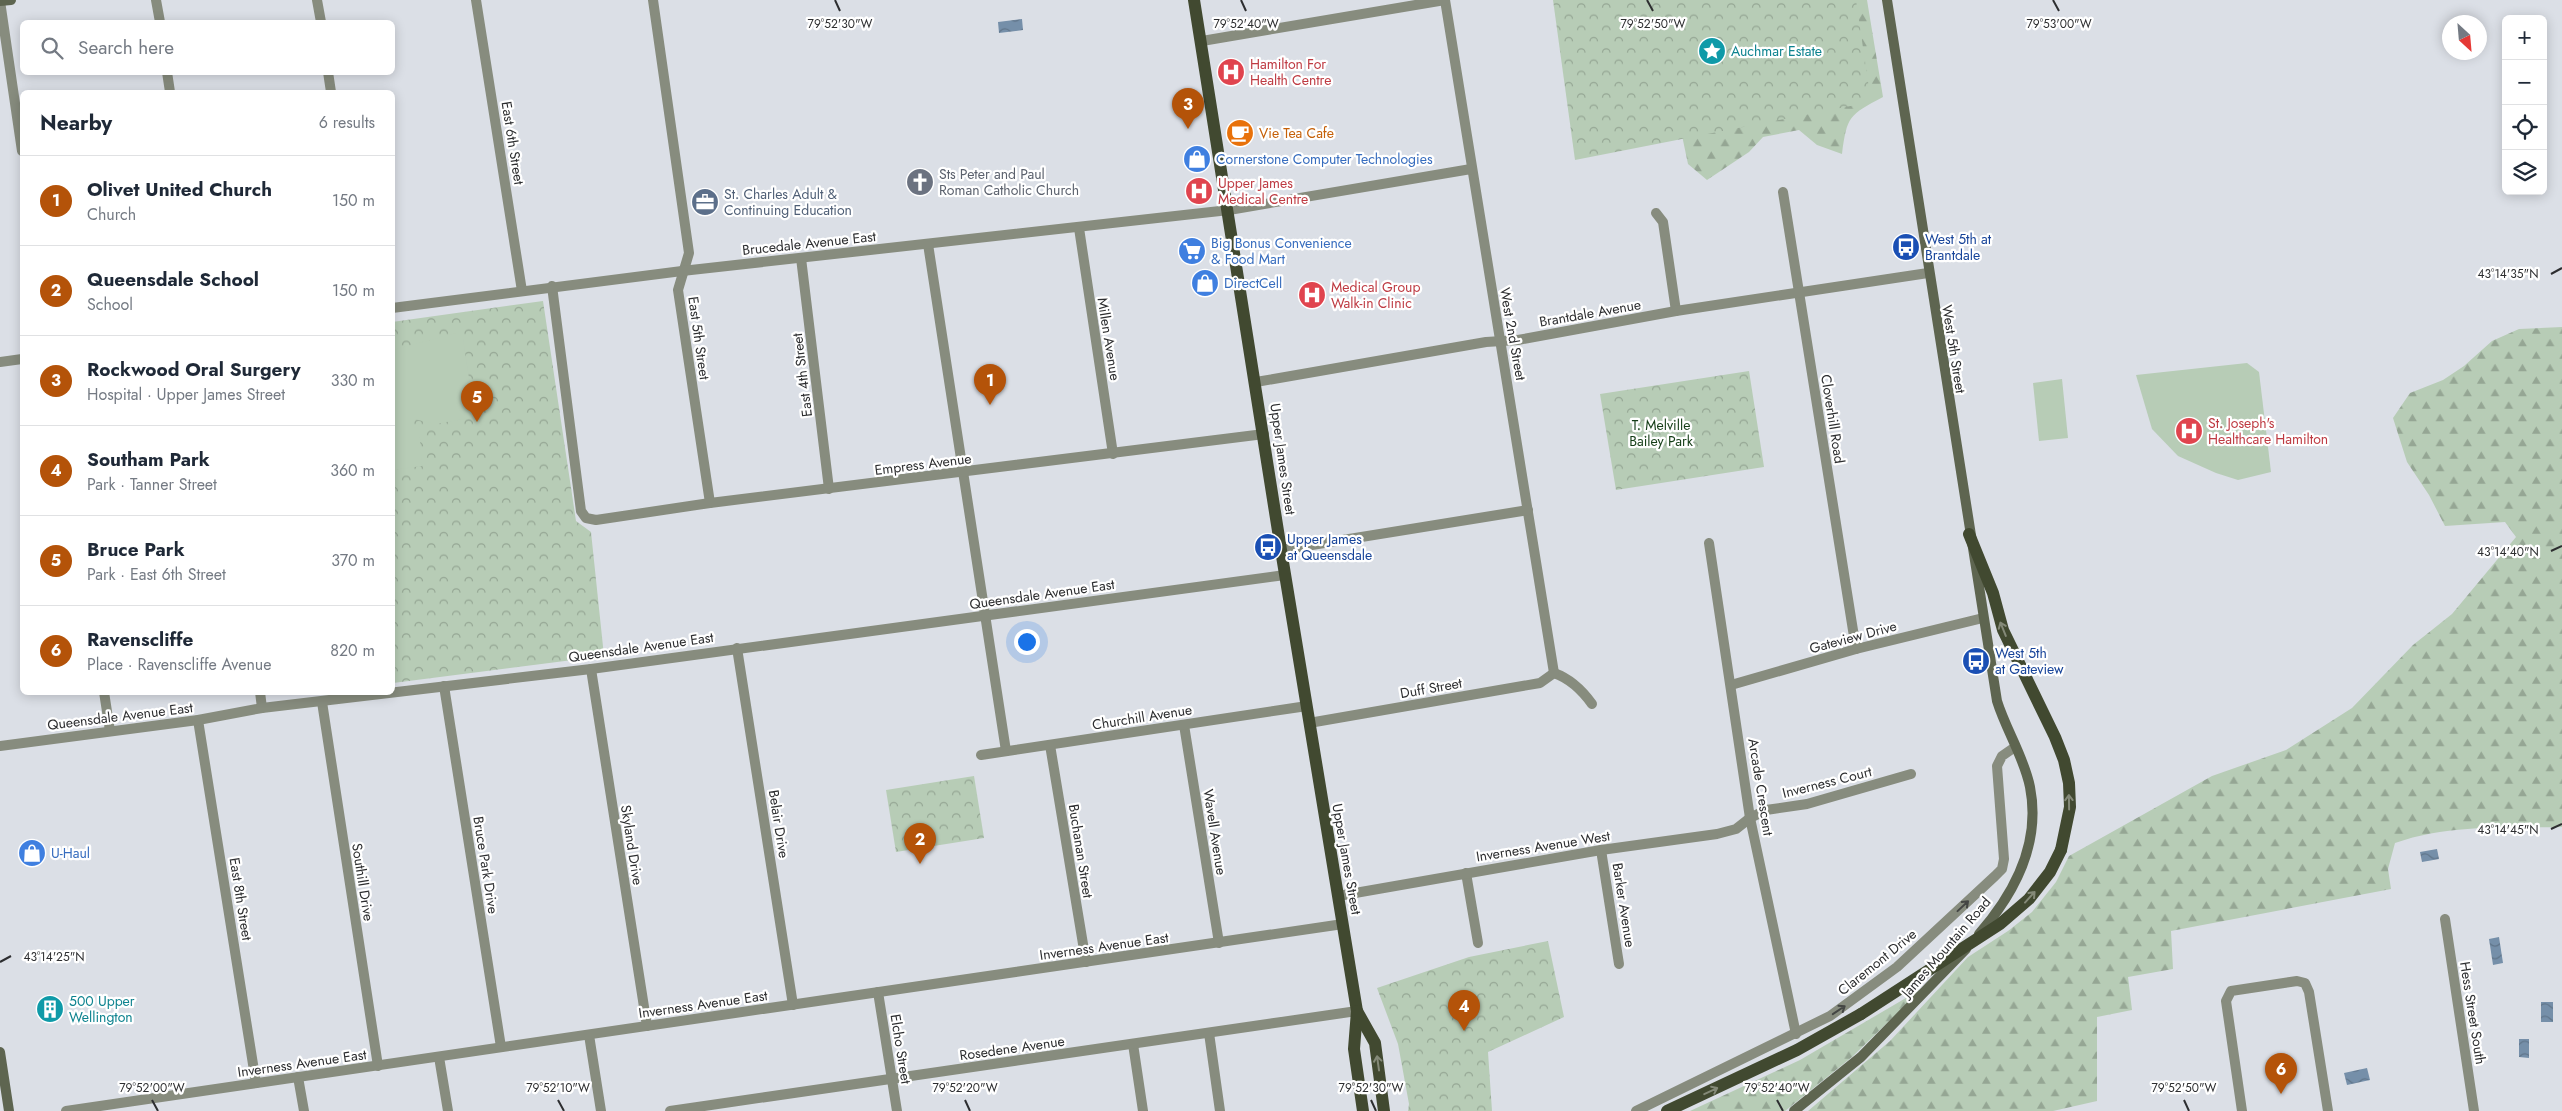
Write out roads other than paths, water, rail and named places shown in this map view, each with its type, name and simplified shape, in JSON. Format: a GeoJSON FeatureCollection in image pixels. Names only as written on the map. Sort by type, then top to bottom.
{"type":"FeatureCollection","features":[{"type":"Feature","properties":{"kind":"main road"},"geometry":{"type":"LineString","coordinates":[[0,1],[11,0]]}},
{"type":"Feature","properties":{"kind":"main road","name":"Upper James Street"},"geometry":{"type":"LineString","coordinates":[[1194,0],[1229,210],[1285,575],[1357,1011]]}},
{"type":"Feature","properties":{"kind":"main road","name":"West 5th Street"},"geometry":{"type":"LineString","coordinates":[[1887,0],[1928,273],[1997,701]]}},
{"type":"Feature","properties":{"kind":"main road"},"geometry":{"type":"LineString","coordinates":[[1667,1111],[1789,1054],[1861,1014],[2000,924],[2029,899],[2050,872],[2061,850],[2070,807],[2069,783],[2064,760],[2055,737],[2003,630],[1993,593],[1970,534]]}},
{"type":"Feature","properties":{"kind":"main road","name":"James Mountain Road"},"geometry":{"type":"LineString","coordinates":[[1794,1111],[1861,1057],[1915,1004],[1983,930],[2015,885],[2027,856],[2031,804],[2030,788],[1997,701]]}},
{"type":"Feature","properties":{"kind":"main road"},"geometry":{"type":"LineString","coordinates":[[1357,1011],[1354,1049],[1363,1111]]}},
{"type":"Feature","properties":{"kind":"main road"},"geometry":{"type":"LineString","coordinates":[[1357,1011],[1375,1043],[1384,1111]]}},
{"type":"Feature","properties":{"kind":"main road"},"geometry":{"type":"LineString","coordinates":[[0,1052],[9,1111]]}},
{"type":"Feature","properties":{"kind":"street"},"geometry":{"type":"LineString","coordinates":[[156,0],[160,20]]}},
{"type":"Feature","properties":{"kind":"street"},"geometry":{"type":"LineString","coordinates":[[317,0],[321,20]]}},
{"type":"Feature","properties":{"kind":"street","name":"East 6th Street"},"geometry":{"type":"LineString","coordinates":[[476,0],[522,291]]}},
{"type":"Feature","properties":{"kind":"street","name":"East 5th Street"},"geometry":{"type":"LineString","coordinates":[[653,0],[689,253],[682,271],[678,290],[710,503]]}},
{"type":"Feature","properties":{"kind":"street"},"geometry":{"type":"LineString","coordinates":[[1202,41],[1445,0]]}},
{"type":"Feature","properties":{"kind":"street","name":"West 2nd Street"},"geometry":{"type":"LineString","coordinates":[[1445,0],[1554,673]]}},
{"type":"Feature","properties":{"kind":"street"},"geometry":{"type":"LineString","coordinates":[[0,1],[20,137]]}},
{"type":"Feature","properties":{"kind":"street"},"geometry":{"type":"LineString","coordinates":[[167,75],[170,90]]}},
{"type":"Feature","properties":{"kind":"street"},"geometry":{"type":"LineString","coordinates":[[328,75],[331,90]]}},
{"type":"Feature","properties":{"kind":"street","name":"Brucedale Avenue East"},"geometry":{"type":"LineString","coordinates":[[395,308],[552,286],[1229,210],[1471,169]]}},
{"type":"Feature","properties":{"kind":"street","name":"Cloverhill Road"},"geometry":{"type":"LineString","coordinates":[[1783,192],[1856,650]]}},
{"type":"Feature","properties":{"kind":"street"},"geometry":{"type":"LineString","coordinates":[[1656,214],[1663,222],[1676,311]]}},
{"type":"Feature","properties":{"kind":"street","name":"Millen Avenue"},"geometry":{"type":"LineString","coordinates":[[1079,228],[1113,454]]}},
{"type":"Feature","properties":{"kind":"street"},"geometry":{"type":"LineString","coordinates":[[928,244],[1006,751]]}},
{"type":"Feature","properties":{"kind":"street","name":"East 4th Street"},"geometry":{"type":"LineString","coordinates":[[801,258],[829,489]]}},
{"type":"Feature","properties":{"kind":"street","name":"Brantdale Avenue"},"geometry":{"type":"LineString","coordinates":[[1256,382],[1501,340],[1518,340],[1676,311],[1928,273]]}},
{"type":"Feature","properties":{"kind":"street","name":"Empress Avenue"},"geometry":{"type":"LineString","coordinates":[[552,286],[581,510],[586,518],[596,520],[710,503],[1264,434]]}},
{"type":"Feature","properties":{"kind":"street"},"geometry":{"type":"LineString","coordinates":[[0,362],[20,360]]}},
{"type":"Feature","properties":{"kind":"street"},"geometry":{"type":"LineString","coordinates":[[1281,550],[1528,510]]}},
{"type":"Feature","properties":{"kind":"street","name":"Arcade Crescent"},"geometry":{"type":"LineString","coordinates":[[1709,543],[1750,818],[1796,1034]]}},
{"type":"Feature","properties":{"kind":"street","name":"Queensdale Avenue East"},"geometry":{"type":"LineString","coordinates":[[395,692],[591,669],[1285,575]]}},
{"type":"Feature","properties":{"kind":"street","name":"Gateview Drive"},"geometry":{"type":"LineString","coordinates":[[1731,685],[1856,650],[1983,618]]}},
{"type":"Feature","properties":{"kind":"street","name":"Belair Drive"},"geometry":{"type":"LineString","coordinates":[[737,648],[793,1005]]}},
{"type":"Feature","properties":{"kind":"street","name":"Skyland Drive"},"geometry":{"type":"LineString","coordinates":[[591,669],[647,1026]]}},
{"type":"Feature","properties":{"kind":"street"},"geometry":{"type":"LineString","coordinates":[[1554,673],[1565,677],[1583,691],[1592,704]]}},
{"type":"Feature","properties":{"kind":"street","name":"Duff Street"},"geometry":{"type":"LineString","coordinates":[[1309,723],[1540,683],[1554,673]]}},
{"type":"Feature","properties":{"kind":"street","name":"Bruce Park Drive"},"geometry":{"type":"LineString","coordinates":[[444,686],[501,1047]]}},
{"type":"Feature","properties":{"kind":"street"},"geometry":{"type":"LineString","coordinates":[[104,695],[110,730]]}},
{"type":"Feature","properties":{"kind":"street"},"geometry":{"type":"LineString","coordinates":[[260,695],[262,708]]}},
{"type":"Feature","properties":{"kind":"street","name":"Queensdale Avenue East"},"geometry":{"type":"LineString","coordinates":[[0,746],[110,730],[198,720],[262,708],[375,695]]}},
{"type":"Feature","properties":{"kind":"street","name":"Southill Drive"},"geometry":{"type":"LineString","coordinates":[[322,702],[378,1066]]}},
{"type":"Feature","properties":{"kind":"street","name":"Churchill Avenue"},"geometry":{"type":"LineString","coordinates":[[980,755],[1307,706]]}},
{"type":"Feature","properties":{"kind":"street","name":"East 8th Street"},"geometry":{"type":"LineString","coordinates":[[198,720],[256,1083]]}},
{"type":"Feature","properties":{"kind":"street","name":"Wavell Avenue"},"geometry":{"type":"LineString","coordinates":[[1184,725],[1218,943]]}},
{"type":"Feature","properties":{"kind":"street","name":"Buchanan Street"},"geometry":{"type":"LineString","coordinates":[[1050,745],[1086,962]]}},
{"type":"Feature","properties":{"kind":"street","name":"Claremont Drive"},"geometry":{"type":"LineString","coordinates":[[1636,1111],[1830,1016],[1897,967],[2002,869],[2004,859],[1997,766],[2002,756],[2015,747]]}},
{"type":"Feature","properties":{"kind":"street","name":"Inverness Court"},"geometry":{"type":"LineString","coordinates":[[1750,818],[1766,810],[1807,804],[1911,774]]}},
{"type":"Feature","properties":{"kind":"street","name":"Inverness Avenue West"},"geometry":{"type":"LineString","coordinates":[[1338,896],[1601,850],[1717,834],[1736,829],[1750,818]]}},
{"type":"Feature","properties":{"kind":"street","name":"Barker Avenue"},"geometry":{"type":"LineString","coordinates":[[1601,850],[1619,964]]}},
{"type":"Feature","properties":{"kind":"street"},"geometry":{"type":"LineString","coordinates":[[1466,873],[1478,943]]}},
{"type":"Feature","properties":{"kind":"street","name":"Hess Street South"},"geometry":{"type":"LineString","coordinates":[[2445,919],[2474,1111]]}},
{"type":"Feature","properties":{"kind":"street","name":"Inverness Avenue East"},"geometry":{"type":"LineString","coordinates":[[66,1111],[1343,924]]}},
{"type":"Feature","properties":{"kind":"street"},"geometry":{"type":"LineString","coordinates":[[2242,1111],[2226,1001],[2227,996],[2231,991],[2297,981],[2305,983],[2309,992],[2328,1111]]}},
{"type":"Feature","properties":{"kind":"street","name":"Elcho Street"},"geometry":{"type":"LineString","coordinates":[[878,992],[897,1111]]}},
{"type":"Feature","properties":{"kind":"street","name":"Rosedene Avenue"},"geometry":{"type":"LineString","coordinates":[[670,1111],[1357,1011]]}},
{"type":"Feature","properties":{"kind":"street"},"geometry":{"type":"LineString","coordinates":[[1209,1033],[1220,1111]]}},
{"type":"Feature","properties":{"kind":"street"},"geometry":{"type":"LineString","coordinates":[[589,1035],[601,1111]]}},
{"type":"Feature","properties":{"kind":"street"},"geometry":{"type":"LineString","coordinates":[[1133,1044],[1143,1111]]}},
{"type":"Feature","properties":{"kind":"street"},"geometry":{"type":"LineString","coordinates":[[439,1057],[448,1111]]}},
{"type":"Feature","properties":{"kind":"street"},"geometry":{"type":"LineString","coordinates":[[298,1077],[304,1111]]}},
{"type":"Feature","properties":{"kind":"water"},"geometry":{"type":"Polygon","coordinates":[[[1022,19],[1023,30],[999,33],[998,22],[1022,19]]]}},
{"type":"Feature","properties":{"kind":"water"},"geometry":{"type":"Polygon","coordinates":[[[2437,849],[2439,859],[2422,862],[2420,852],[2437,849]]]}},
{"type":"Feature","properties":{"kind":"water"},"geometry":{"type":"Polygon","coordinates":[[[2499,937],[2503,963],[2493,965],[2489,939],[2499,937]]]}},
{"type":"Feature","properties":{"kind":"water"},"geometry":{"type":"Polygon","coordinates":[[[2541,1002],[2553,1002],[2553,1022],[2541,1022],[2541,1002]]]}},
{"type":"Feature","properties":{"kind":"water"},"geometry":{"type":"Polygon","coordinates":[[[2519,1039],[2529,1039],[2529,1058],[2519,1057],[2519,1039]]]}},
{"type":"Feature","properties":{"kind":"water"},"geometry":{"type":"Polygon","coordinates":[[[2367,1068],[2370,1080],[2347,1085],[2344,1073],[2367,1068]]]}},
{"type":"Feature","properties":{"kind":"place","name":"Auchmar Estate"},"geometry":{"type":"Point","coordinates":[1712,51]}},
{"type":"Feature","properties":{"kind":"place","name":"Hamilton For Health Centre"},"geometry":{"type":"Point","coordinates":[1231,72]}},
{"type":"Feature","properties":{"kind":"place","name":"Rockwood Oral Surgery"},"geometry":{"type":"Point","coordinates":[1188,129]}},
{"type":"Feature","properties":{"kind":"place","name":"Vie Tea Cafe"},"geometry":{"type":"Point","coordinates":[1240,133]}},
{"type":"Feature","properties":{"kind":"place","name":"Cornerstone Computer Technologies"},"geometry":{"type":"Point","coordinates":[1197,159]}},
{"type":"Feature","properties":{"kind":"place","name":"Sts Peter and Paul Roman Catholic Church"},"geometry":{"type":"Point","coordinates":[920,182]}},
{"type":"Feature","properties":{"kind":"place","name":"Upper James Medical Centre"},"geometry":{"type":"Point","coordinates":[1199,191]}},
{"type":"Feature","properties":{"kind":"place","name":"St. Charles Adult & Continuing Education"},"geometry":{"type":"Point","coordinates":[705,202]}},
{"type":"Feature","properties":{"kind":"place","name":"West 5th at Brantdale"},"geometry":{"type":"Point","coordinates":[1906,247]}},
{"type":"Feature","properties":{"kind":"place","name":"Big Bonus Convenience & Food Mart"},"geometry":{"type":"Point","coordinates":[1192,251]}},
{"type":"Feature","properties":{"kind":"place","name":"DirectCell"},"geometry":{"type":"Point","coordinates":[1205,283]}},
{"type":"Feature","properties":{"kind":"place","name":"Medical Group Walk-in Clinic"},"geometry":{"type":"Point","coordinates":[1312,295]}},
{"type":"Feature","properties":{"kind":"place","name":"Olivet United Church"},"geometry":{"type":"Point","coordinates":[990,405]}},
{"type":"Feature","properties":{"kind":"place","name":"Bruce Park"},"geometry":{"type":"Point","coordinates":[477,422]}},
{"type":"Feature","properties":{"kind":"place","name":"St. Joseph's Healthcare Hamilton"},"geometry":{"type":"Point","coordinates":[2189,431]}},
{"type":"Feature","properties":{"kind":"place","name":"Upper James at Queensdale"},"geometry":{"type":"Point","coordinates":[1268,547]}},
{"type":"Feature","properties":{"kind":"place","name":"West 5th at Gateview"},"geometry":{"type":"Point","coordinates":[1976,661]}},
{"type":"Feature","properties":{"kind":"place","name":"U-Haul"},"geometry":{"type":"Point","coordinates":[32,853]}},
{"type":"Feature","properties":{"kind":"place","name":"Queensdale School"},"geometry":{"type":"Point","coordinates":[920,864]}},
{"type":"Feature","properties":{"kind":"place","name":"500 Upper Wellington"},"geometry":{"type":"Point","coordinates":[50,1009]}},
{"type":"Feature","properties":{"kind":"place","name":"Southam Park"},"geometry":{"type":"Point","coordinates":[1464,1031]}},
{"type":"Feature","properties":{"kind":"place","name":"Ravenscliffe"},"geometry":{"type":"Point","coordinates":[2281,1094]}},
{"type":"Feature","properties":{"kind":"park label","name":"T. Melville Bailey Park"},"geometry":{"type":"Point","coordinates":[1661,434]}}]}
